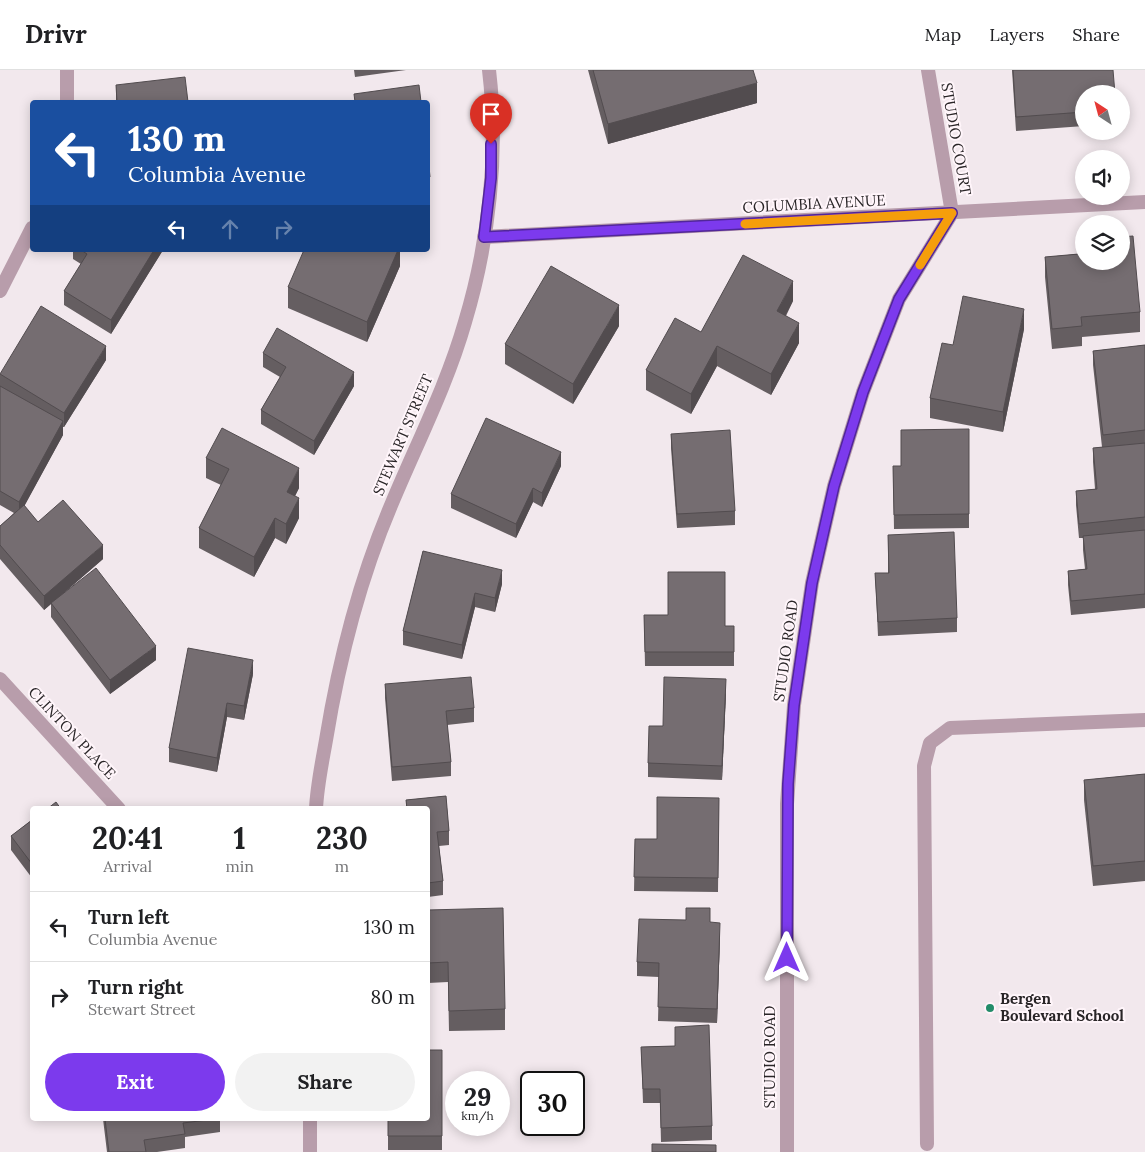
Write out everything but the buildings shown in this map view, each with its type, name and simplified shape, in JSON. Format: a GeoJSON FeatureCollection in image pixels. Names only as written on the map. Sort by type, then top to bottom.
{"type":"FeatureCollection","features":[{"type":"Feature","properties":{"kind":"street"},"geometry":{"type":"LineString","coordinates":[[67,70],[67,100]]}},
{"type":"Feature","properties":{"kind":"street","name":"STEWART STREET"},"geometry":{"type":"LineString","coordinates":[[316,806],[332,698],[357,601],[391,506],[445,381],[466,321],[484,237],[491,178],[492,93],[489,70]]}},
{"type":"Feature","properties":{"kind":"street","name":"STUDIO COURT"},"geometry":{"type":"LineString","coordinates":[[928,70],[952,213]]}},
{"type":"Feature","properties":{"kind":"street","name":"COLUMBIA AVENUE"},"geometry":{"type":"LineString","coordinates":[[484,237],[1145,202]]}},
{"type":"Feature","properties":{"kind":"street","name":"STUDIO ROAD"},"geometry":{"type":"LineString","coordinates":[[787,1152],[787,804],[794,705],[812,583],[834,486],[863,392],[899,299],[952,213]]}},
{"type":"Feature","properties":{"kind":"street"},"geometry":{"type":"LineString","coordinates":[[0,291],[30,232]]}},
{"type":"Feature","properties":{"kind":"street","name":"CLINTON PLACE"},"geometry":{"type":"LineString","coordinates":[[0,679],[116,806]]}},
{"type":"Feature","properties":{"kind":"street"},"geometry":{"type":"LineString","coordinates":[[927,1144],[924,766],[930,743],[950,728],[1145,720]]}},
{"type":"Feature","properties":{"kind":"street"},"geometry":{"type":"LineString","coordinates":[[310,1121],[310,1152]]}},
{"type":"Feature","properties":{"kind":"slow traffic"},"geometry":{"type":"LineString","coordinates":[[745,224],[952,213],[920,265]]}},
{"type":"Feature","properties":{"kind":"place","name":"Bergen Boulevard School"},"geometry":{"type":"Point","coordinates":[990,1008]}},
{"type":"Feature","properties":{"kind":"route"},"geometry":{"type":"LineString","coordinates":[[491,144],[491,178],[484,237],[952,213],[899,299],[863,392],[834,486],[812,583],[794,705],[788,784],[787,958]]}}]}
